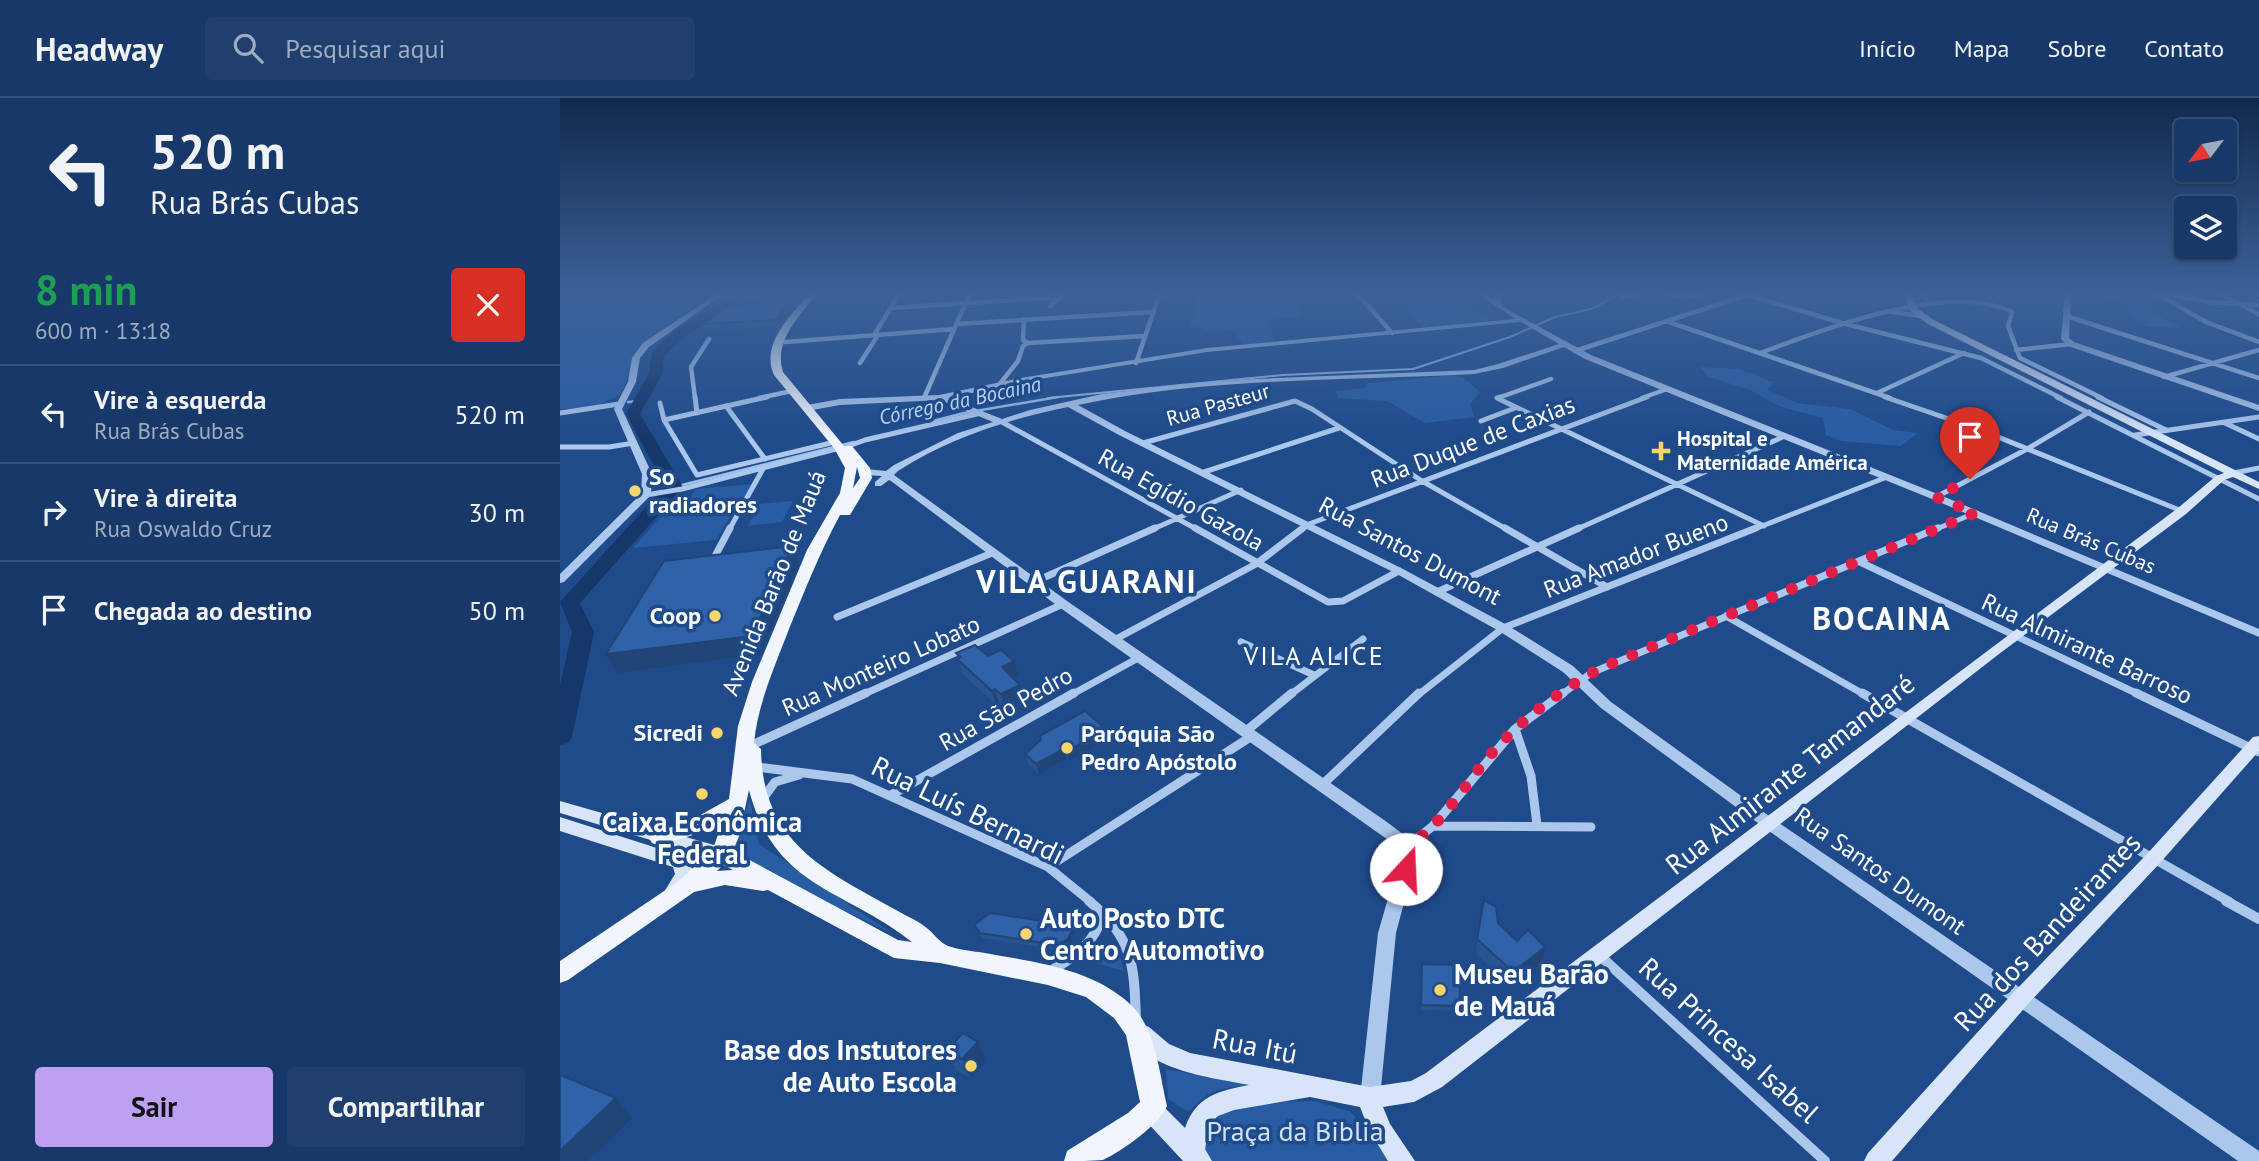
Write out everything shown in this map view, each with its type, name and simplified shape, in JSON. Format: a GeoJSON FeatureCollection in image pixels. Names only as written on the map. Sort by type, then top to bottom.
{"type":"FeatureCollection","features":[{"type":"Feature","properties":{"kind":"main road","name":"Avenida Barão de Mauá"},"geometry":{"type":"LineString","coordinates":[[778,343],[773,354],[778,373],[811,407]]}},
{"type":"Feature","properties":{"kind":"main road","name":"Avenida Barão de Mauá"},"geometry":{"type":"LineString","coordinates":[[721,855],[738,803],[747,726],[760,682],[814,550],[858,470],[782,367],[779,354],[785,343]]}},
{"type":"Feature","properties":{"kind":"main road"},"geometry":{"type":"LineString","coordinates":[[1972,343],[2226,475],[2259,496]]}},
{"type":"Feature","properties":{"kind":"main road"},"geometry":{"type":"LineString","coordinates":[[858,470],[855,482],[863,486]]}},
{"type":"Feature","properties":{"kind":"main road"},"geometry":{"type":"LineString","coordinates":[[2226,475],[2259,486]]}},
{"type":"Feature","properties":{"kind":"main road","name":"Rua Almirante Tamandaré"},"geometry":{"type":"LineString","coordinates":[[1370,1098],[1414,1091],[1434,1080],[2226,475]]}},
{"type":"Feature","properties":{"kind":"main road","name":"Avenida Barão de Mauá"},"geometry":{"type":"LineString","coordinates":[[752,756],[768,680],[819,554],[863,486]]}},
{"type":"Feature","properties":{"kind":"main road","name":"Rua dos Bandeirantes"},"geometry":{"type":"LineString","coordinates":[[1876,1161],[2021,998],[2257,747]]}},
{"type":"Feature","properties":{"kind":"main road"},"geometry":{"type":"LineString","coordinates":[[752,756],[771,830],[796,857],[814,873],[918,933],[940,954]]}},
{"type":"Feature","properties":{"kind":"main road"},"geometry":{"type":"LineString","coordinates":[[659,838],[695,827],[738,803]]}},
{"type":"Feature","properties":{"kind":"main road"},"geometry":{"type":"LineString","coordinates":[[560,807],[721,855],[894,949],[940,954],[1044,975],[1093,989],[1122,1011],[1137,1031],[1154,1099],[1152,1111],[1077,1161]]}},
{"type":"Feature","properties":{"kind":"main road"},"geometry":{"type":"LineString","coordinates":[[560,824],[679,862],[684,868],[684,875],[666,902]]}},
{"type":"Feature","properties":{"kind":"main road"},"geometry":{"type":"LineString","coordinates":[[560,973],[666,902],[721,855]]}},
{"type":"Feature","properties":{"kind":"main road"},"geometry":{"type":"LineString","coordinates":[[686,887],[724,877],[772,885]]}},
{"type":"Feature","properties":{"kind":"main road","name":"Rua Itú"},"geometry":{"type":"LineString","coordinates":[[1137,1031],[1161,1051],[1189,1063],[1370,1098]]}},
{"type":"Feature","properties":{"kind":"main road"},"geometry":{"type":"LineString","coordinates":[[1196,1157],[1201,1116],[1211,1106],[1225,1101],[1312,1087]]}},
{"type":"Feature","properties":{"kind":"main road"},"geometry":{"type":"LineString","coordinates":[[1370,1098],[1373,1118],[1404,1161]]}},
{"type":"Feature","properties":{"kind":"main road"},"geometry":{"type":"LineString","coordinates":[[1152,1111],[1196,1157]]}},
{"type":"Feature","properties":{"kind":"street"},"geometry":{"type":"LineString","coordinates":[[646,495],[647,474],[620,413],[619,404],[632,382],[636,358],[649,343]]}},
{"type":"Feature","properties":{"kind":"street"},"geometry":{"type":"LineString","coordinates":[[697,413],[691,367],[707,343]]}},
{"type":"Feature","properties":{"kind":"street"},"geometry":{"type":"LineString","coordinates":[[860,363],[872,343]]}},
{"type":"Feature","properties":{"kind":"street"},"geometry":{"type":"LineString","coordinates":[[924,398],[948,343]]}},
{"type":"Feature","properties":{"kind":"street"},"geometry":{"type":"LineString","coordinates":[[999,385],[1018,361],[1023,346],[1048,343]]}},
{"type":"Feature","properties":{"kind":"street"},"geometry":{"type":"LineString","coordinates":[[1136,363],[1143,343]]}},
{"type":"Feature","properties":{"kind":"street"},"geometry":{"type":"LineString","coordinates":[[811,407],[840,402],[939,398],[999,385],[1207,350],[1287,343]]}},
{"type":"Feature","properties":{"kind":"street","name":"Rua Brás Cubas"},"geometry":{"type":"LineString","coordinates":[[1558,343],[1975,513],[2259,633]]}},
{"type":"Feature","properties":{"kind":"street"},"geometry":{"type":"LineString","coordinates":[[1575,351],[1601,343]]}},
{"type":"Feature","properties":{"kind":"street"},"geometry":{"type":"LineString","coordinates":[[1727,343],[2029,448],[2182,511]]}},
{"type":"Feature","properties":{"kind":"street"},"geometry":{"type":"LineString","coordinates":[[1759,354],[1790,343]]}},
{"type":"Feature","properties":{"kind":"street"},"geometry":{"type":"LineString","coordinates":[[1922,343],[1964,353],[2091,404],[2166,430]]}},
{"type":"Feature","properties":{"kind":"street"},"geometry":{"type":"LineString","coordinates":[[2013,343],[2020,358],[2091,404],[2144,434],[2259,417]]}},
{"type":"Feature","properties":{"kind":"street"},"geometry":{"type":"LineString","coordinates":[[2149,343],[2259,378]]}},
{"type":"Feature","properties":{"kind":"street"},"geometry":{"type":"LineString","coordinates":[[2016,350],[2071,344],[2259,408]]}},
{"type":"Feature","properties":{"kind":"street"},"geometry":{"type":"LineString","coordinates":[[878,485],[887,475],[932,450],[1041,408],[1155,390],[1218,384],[1474,372],[1562,345]]}},
{"type":"Feature","properties":{"kind":"street"},"geometry":{"type":"LineString","coordinates":[[2164,377],[2259,350]]}},
{"type":"Feature","properties":{"kind":"street"},"geometry":{"type":"LineString","coordinates":[[1877,393],[1964,353]]}},
{"type":"Feature","properties":{"kind":"street"},"geometry":{"type":"LineString","coordinates":[[1551,379],[1499,396],[1499,400],[1764,526]]}},
{"type":"Feature","properties":{"kind":"street","name":"Rua Duque de Caxias"},"geometry":{"type":"LineString","coordinates":[[1114,640],[1256,564],[1309,524],[1667,389]]}},
{"type":"Feature","properties":{"kind":"street"},"geometry":{"type":"LineString","coordinates":[[664,420],[793,391]]}},
{"type":"Feature","properties":{"kind":"street"},"geometry":{"type":"LineString","coordinates":[[951,402],[963,394]]}},
{"type":"Feature","properties":{"kind":"street"},"geometry":{"type":"LineString","coordinates":[[939,398],[1002,422]]}},
{"type":"Feature","properties":{"kind":"street"},"geometry":{"type":"LineString","coordinates":[[660,402],[664,420],[695,474],[708,474],[765,459],[840,445]]}},
{"type":"Feature","properties":{"kind":"street","name":"Rua Pasteur"},"geometry":{"type":"LineString","coordinates":[[1143,443],[1286,402],[1301,403],[1339,428]]}},
{"type":"Feature","properties":{"kind":"street"},"geometry":{"type":"LineString","coordinates":[[560,413],[619,404]]}},
{"type":"Feature","properties":{"kind":"street","name":"Rua Santos Dumont"},"geometry":{"type":"LineString","coordinates":[[1070,404],[1399,571],[1503,628],[1568,669],[1606,705],[1771,825],[2256,1161]]}},
{"type":"Feature","properties":{"kind":"street"},"geometry":{"type":"LineString","coordinates":[[1936,497],[2029,448],[2091,404]]}},
{"type":"Feature","properties":{"kind":"street"},"geometry":{"type":"LineString","coordinates":[[726,406],[765,459]]}},
{"type":"Feature","properties":{"kind":"street"},"geometry":{"type":"LineString","coordinates":[[1481,421],[1515,408]]}},
{"type":"Feature","properties":{"kind":"street"},"geometry":{"type":"LineString","coordinates":[[560,580],[646,495],[978,412]]}},
{"type":"Feature","properties":{"kind":"street","name":"Rua Egídio Gazola"},"geometry":{"type":"LineString","coordinates":[[1002,422],[1328,603],[1343,601],[1399,571]]}},
{"type":"Feature","properties":{"kind":"street"},"geometry":{"type":"LineString","coordinates":[[2223,422],[2259,439]]}},
{"type":"Feature","properties":{"kind":"street"},"geometry":{"type":"LineString","coordinates":[[1204,472],[1339,428],[1422,481],[1607,587]]}},
{"type":"Feature","properties":{"kind":"street"},"geometry":{"type":"LineString","coordinates":[[1437,592],[1785,436]]}},
{"type":"Feature","properties":{"kind":"street"},"geometry":{"type":"LineString","coordinates":[[560,447],[609,447],[634,443]]}},
{"type":"Feature","properties":{"kind":"street"},"geometry":{"type":"LineString","coordinates":[[713,560],[764,467]]}},
{"type":"Feature","properties":{"kind":"street"},"geometry":{"type":"LineString","coordinates":[[2226,475],[2259,468]]}},
{"type":"Feature","properties":{"kind":"street"},"geometry":{"type":"LineString","coordinates":[[858,470],[887,475],[1063,604],[1397,838],[1408,857],[1387,933],[1370,1098]]}},
{"type":"Feature","properties":{"kind":"street","name":"Rua Amador Bueno"},"geometry":{"type":"LineString","coordinates":[[1322,785],[1422,691],[1503,628],[1887,477]]}},
{"type":"Feature","properties":{"kind":"street"},"geometry":{"type":"LineString","coordinates":[[863,486],[894,486],[907,491]]}},
{"type":"Feature","properties":{"kind":"street"},"geometry":{"type":"LineString","coordinates":[[1034,582],[1241,491]]}},
{"type":"Feature","properties":{"kind":"street"},"geometry":{"type":"LineString","coordinates":[[1405,848],[1433,826],[1515,729],[1579,681],[1603,667],[1975,513]]}},
{"type":"Feature","properties":{"kind":"street"},"geometry":{"type":"LineString","coordinates":[[837,617],[992,553]]}},
{"type":"Feature","properties":{"kind":"street","name":"Rua Almirante Barroso"},"geometry":{"type":"LineString","coordinates":[[1860,562],[2257,747]]}},
{"type":"Feature","properties":{"kind":"street","name":"Rua Monteiro Lobato"},"geometry":{"type":"LineString","coordinates":[[752,756],[1063,604]]}},
{"type":"Feature","properties":{"kind":"street"},"geometry":{"type":"LineString","coordinates":[[1726,617],[2259,919]]}},
{"type":"Feature","properties":{"kind":"street"},"geometry":{"type":"LineString","coordinates":[[1048,867],[1248,734],[1314,675],[1363,639]]}},
{"type":"Feature","properties":{"kind":"street"},"geometry":{"type":"LineString","coordinates":[[1241,642],[1314,675]]}},
{"type":"Feature","properties":{"kind":"street","name":"Rua São Pedro"},"geometry":{"type":"LineString","coordinates":[[891,795],[1140,657]]}},
{"type":"Feature","properties":{"kind":"street"},"geometry":{"type":"LineString","coordinates":[[1515,729],[1522,746],[1537,811],[1537,825]]}},
{"type":"Feature","properties":{"kind":"street","name":"Rua Luís Bernardi"},"geometry":{"type":"LineString","coordinates":[[752,756],[803,774],[852,779],[1048,867],[1104,913],[1125,942],[1134,966],[1137,1031]]}},
{"type":"Feature","properties":{"kind":"street","name":"Rua Luís Bernardi"},"geometry":{"type":"LineString","coordinates":[[762,800],[775,782],[803,774]]}},
{"type":"Feature","properties":{"kind":"street"},"geometry":{"type":"LineString","coordinates":[[1433,826],[1591,827]]}},
{"type":"Feature","properties":{"kind":"street"},"geometry":{"type":"LineString","coordinates":[[1044,975],[1089,946],[1098,934],[1104,913]]}},
{"type":"Feature","properties":{"kind":"street","name":"Rua Princesa Isabel"},"geometry":{"type":"LineString","coordinates":[[1599,956],[1825,1161]]}},
{"type":"Feature","properties":{"kind":"green space"},"geometry":{"type":"Polygon","coordinates":[[[560,343],[647,343],[620,395],[594,407],[560,409],[560,343]]]}},
{"type":"Feature","properties":{"kind":"green space"},"geometry":{"type":"Polygon","coordinates":[[[1242,343],[1268,343],[1244,345],[1242,343]]]}},
{"type":"Feature","properties":{"kind":"green space"},"geometry":{"type":"Polygon","coordinates":[[[1700,367],[1739,369],[1773,382],[1768,390],[1797,403],[1850,409],[1893,430],[1918,433],[1901,446],[1841,441],[1826,435],[1823,418],[1781,407],[1750,390],[1709,377],[1700,367]]]}},
{"type":"Feature","properties":{"kind":"green space"},"geometry":{"type":"Polygon","coordinates":[[[1454,375],[1465,379],[1480,392],[1470,404],[1474,417],[1425,423],[1387,401],[1338,398],[1335,391],[1365,388],[1368,383],[1454,375]]]}},
{"type":"Feature","properties":{"kind":"green space"},"geometry":{"type":"Polygon","coordinates":[[[754,484],[740,506],[680,512],[696,489],[754,484]]]}},
{"type":"Feature","properties":{"kind":"green space"},"geometry":{"type":"Polygon","coordinates":[[[793,501],[782,522],[748,526],[760,504],[793,501]]]}},
{"type":"Feature","properties":{"kind":"green space"},"geometry":{"type":"Polygon","coordinates":[[[736,508],[716,540],[633,548],[661,516],[736,508]]]}},
{"type":"Feature","properties":{"kind":"green space"},"geometry":{"type":"Polygon","coordinates":[[[750,800],[759,844],[893,934],[727,854],[750,800]]]}},
{"type":"Feature","properties":{"kind":"green space"},"geometry":{"type":"Polygon","coordinates":[[[1111,942],[1121,960],[1124,971],[1092,962],[1111,942]]]}},
{"type":"Feature","properties":{"kind":"green space"},"geometry":{"type":"Polygon","coordinates":[[[1166,1069],[1247,1085],[1208,1094],[1189,1112],[1168,1099],[1166,1069]]]}},
{"type":"Feature","properties":{"kind":"green space","name":"Praça da Biblia"},"geometry":{"type":"Polygon","coordinates":[[[1315,1101],[1351,1112],[1389,1161],[1209,1161],[1202,1140],[1207,1127],[1217,1117],[1249,1105],[1315,1101]]]}},
{"type":"Feature","properties":{"kind":"building","name":"Coop"},"geometry":{"type":"Polygon","coordinates":[[[792,546],[752,636],[606,654],[664,561],[792,546]]]}},
{"type":"Feature","properties":{"kind":"building"},"geometry":{"type":"Polygon","coordinates":[[[975,645],[988,656],[1001,650],[1014,661],[1002,667],[1020,685],[1001,694],[995,689],[992,691],[957,659],[961,657],[956,653],[975,645]]]}},
{"type":"Feature","properties":{"kind":"building"},"geometry":{"type":"Polygon","coordinates":[[[1085,711],[1102,726],[1102,731],[1067,751],[1064,749],[1036,764],[1025,754],[1041,740],[1040,736],[1085,711]]]}},
{"type":"Feature","properties":{"kind":"building"},"geometry":{"type":"Polygon","coordinates":[[[1484,900],[1496,907],[1498,923],[1517,941],[1528,930],[1545,947],[1513,972],[1477,939],[1484,900]]]}},
{"type":"Feature","properties":{"kind":"building","name":"Auto Posto DTC Centro Automotivo"},"geometry":{"type":"Polygon","coordinates":[[[990,913],[1074,926],[1068,939],[1056,945],[980,933],[974,925],[990,913]]]}},
{"type":"Feature","properties":{"kind":"building","name":"Museu Barão de Mauá"},"geometry":{"type":"Polygon","coordinates":[[[1422,964],[1459,965],[1460,1006],[1421,1005],[1422,964]]]}},
{"type":"Feature","properties":{"kind":"building"},"geometry":{"type":"Polygon","coordinates":[[[963,1033],[978,1042],[962,1059],[947,1050],[963,1033]]]}},
{"type":"Feature","properties":{"kind":"building"},"geometry":{"type":"Polygon","coordinates":[[[560,1075],[616,1098],[560,1151],[560,1075]]]}},
{"type":"Feature","properties":{"kind":"waterway"},"geometry":{"type":"LineString","coordinates":[[560,737],[583,632],[570,602],[674,487],[633,414],[656,373],[657,355],[670,343]]}},
{"type":"Feature","properties":{"kind":"waterway","name":"Córrego da Bocaina"},"geometry":{"type":"LineString","coordinates":[[1058,397],[1283,375],[1413,369],[1493,343]]}},
{"type":"Feature","properties":{"kind":"waterway","name":"Córrego da Bocaina"},"geometry":{"type":"LineString","coordinates":[[929,422],[964,413],[1058,397]]}},
{"type":"Feature","properties":{"kind":"waterway","name":"Córrego da Bocaina"},"geometry":{"type":"LineString","coordinates":[[1048,398],[1058,397]]}},
{"type":"Feature","properties":{"kind":"waterway"},"geometry":{"type":"LineString","coordinates":[[628,402],[641,401]]}},
{"type":"Feature","properties":{"kind":"waterway","name":"Córrego da Bocaina"},"geometry":{"type":"LineString","coordinates":[[674,487],[854,442]]}},
{"type":"Feature","properties":{"kind":"place","name":"Hospital e Maternidade América"},"geometry":{"type":"Point","coordinates":[1661,451]}},
{"type":"Feature","properties":{"kind":"place","name":"So radiadores"},"geometry":{"type":"Point","coordinates":[635,491]}},
{"type":"Feature","properties":{"kind":"place","name":"Coop"},"geometry":{"type":"Point","coordinates":[715,616]}},
{"type":"Feature","properties":{"kind":"place","name":"Sicredi"},"geometry":{"type":"Point","coordinates":[717,733]}},
{"type":"Feature","properties":{"kind":"place","name":"Paróquia São Pedro Apóstolo"},"geometry":{"type":"Point","coordinates":[1067,748]}},
{"type":"Feature","properties":{"kind":"place","name":"Caixa Econômica Federal"},"geometry":{"type":"Point","coordinates":[702,794]}},
{"type":"Feature","properties":{"kind":"place","name":"Auto Posto DTC Centro Automotivo"},"geometry":{"type":"Point","coordinates":[1026,934]}},
{"type":"Feature","properties":{"kind":"place","name":"Museu Barão de Mauá"},"geometry":{"type":"Point","coordinates":[1440,990]}},
{"type":"Feature","properties":{"kind":"place","name":"Base dos Instutores de Auto Escola"},"geometry":{"type":"Point","coordinates":[971,1066]}},
{"type":"Feature","properties":{"kind":"district","name":"VILA GUARANI"},"geometry":{"type":"Point","coordinates":[1087,582]}},
{"type":"Feature","properties":{"kind":"district","name":"BOCAINA"},"geometry":{"type":"Point","coordinates":[1882,619]}},
{"type":"Feature","properties":{"kind":"district","name":"VILA ALICE"},"geometry":{"type":"Point","coordinates":[1314,656]}},
{"type":"Feature","properties":{"kind":"route"},"geometry":{"type":"LineString","coordinates":[[1406,869],[1408,857],[1405,848],[1433,826],[1492,752],[1515,729],[1579,681],[1603,667],[1975,513],[1936,497],[1970,479]]}}]}
